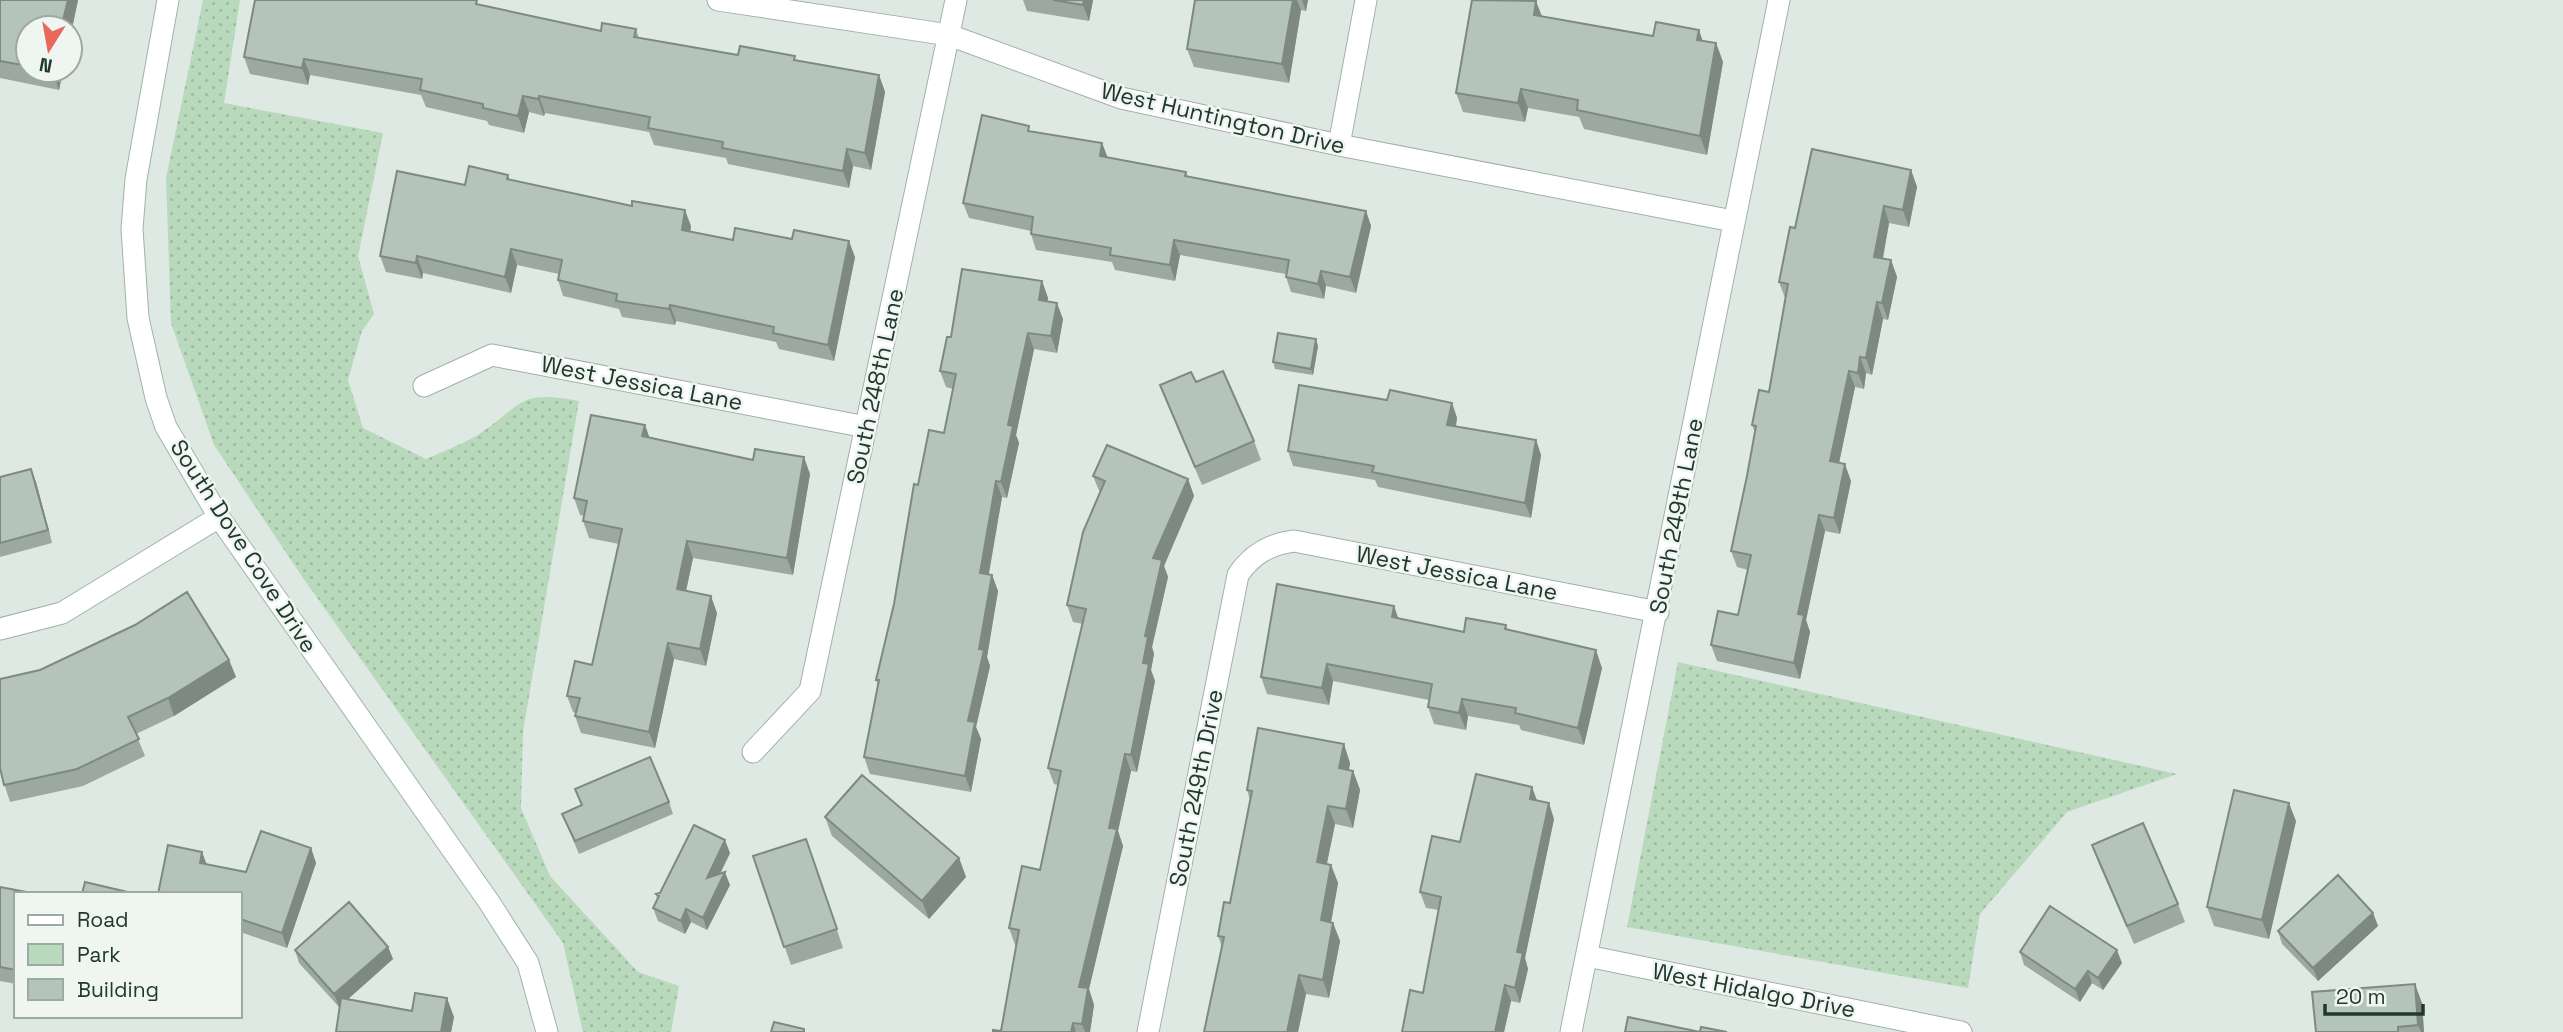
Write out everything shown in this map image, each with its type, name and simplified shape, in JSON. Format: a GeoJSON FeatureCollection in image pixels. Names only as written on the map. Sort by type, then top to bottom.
{"type":"FeatureCollection","features":[{"type":"Feature","properties":{"kind":"street","name":"South Dove Cove Drive"},"geometry":{"type":"LineString","coordinates":[[169,0],[136,178],[132,229],[138,318],[156,397],[166,427],[219,517],[528,963],[547,1032]]}},
{"type":"Feature","properties":{"kind":"street","name":"West Huntington Drive"},"geometry":{"type":"LineString","coordinates":[[718,0],[949,35],[1121,98],[1339,145],[1733,221]]}},
{"type":"Feature","properties":{"kind":"street","name":"South 248th Lane"},"geometry":{"type":"LineString","coordinates":[[753,752],[810,691],[956,0]]}},
{"type":"Feature","properties":{"kind":"street"},"geometry":{"type":"LineString","coordinates":[[1339,145],[1366,0]]}},
{"type":"Feature","properties":{"kind":"street","name":"South 249th Lane"},"geometry":{"type":"LineString","coordinates":[[1572,1032],[1779,0]]}},
{"type":"Feature","properties":{"kind":"street","name":"West Jessica Lane"},"geometry":{"type":"LineString","coordinates":[[424,386],[492,355],[866,427]]}},
{"type":"Feature","properties":{"kind":"street"},"geometry":{"type":"LineString","coordinates":[[0,629],[62,612],[219,517]]}},
{"type":"Feature","properties":{"kind":"street","name":"West Jessica Lane"},"geometry":{"type":"LineString","coordinates":[[1259,552],[1279,543],[1294,541],[1658,612]]}},
{"type":"Feature","properties":{"kind":"street","name":"South 249th Drive"},"geometry":{"type":"LineString","coordinates":[[1148,1032],[1238,575],[1259,552]]}},
{"type":"Feature","properties":{"kind":"street","name":"West Hidalgo Drive"},"geometry":{"type":"LineString","coordinates":[[1587,956],[1961,1032]]}},
{"type":"Feature","properties":{"kind":"green space"},"geometry":{"type":"Polygon","coordinates":[[[203,0],[240,0],[224,103],[383,133],[358,256],[374,314],[362,331],[348,380],[363,428],[426,459],[476,436],[521,403],[531,399],[542,397],[579,401],[523,732],[521,808],[550,876],[638,972],[679,986],[671,1032],[583,1032],[563,943],[303,578],[214,445],[171,323],[166,178],[203,0]]]}},
{"type":"Feature","properties":{"kind":"green space"},"geometry":{"type":"Polygon","coordinates":[[[1678,662],[2177,774],[2067,812],[1980,914],[1968,988],[1627,927],[1678,662]]]}},
{"type":"Feature","properties":{"kind":"building"},"geometry":{"type":"Polygon","coordinates":[[[0,0],[68,0],[64,14],[14,14],[14,64],[0,61],[0,0]]]}},
{"type":"Feature","properties":{"kind":"building"},"geometry":{"type":"Polygon","coordinates":[[[255,0],[477,0],[476,4],[601,31],[602,23],[636,29],[634,37],[738,55],[740,46],[795,56],[794,60],[879,75],[865,153],[847,149],[843,171],[722,148],[723,142],[648,128],[650,117],[539,96],[538,99],[523,96],[518,116],[483,108],[483,104],[420,90],[422,79],[304,59],[302,68],[244,57],[255,0]]]}},
{"type":"Feature","properties":{"kind":"building"},"geometry":{"type":"Polygon","coordinates":[[[1053,0],[1084,0],[1083,5],[1053,0]]]}},
{"type":"Feature","properties":{"kind":"building"},"geometry":{"type":"Polygon","coordinates":[[[1195,0],[1293,0],[1282,64],[1187,49],[1195,0]]]}},
{"type":"Feature","properties":{"kind":"building"},"geometry":{"type":"Polygon","coordinates":[[[1472,0],[1536,1],[1534,15],[1653,36],[1656,22],[1699,30],[1697,40],[1716,43],[1700,136],[1577,110],[1578,100],[1521,89],[1518,103],[1456,93],[1472,0]]]}},
{"type":"Feature","properties":{"kind":"building"},"geometry":{"type":"Polygon","coordinates":[[[982,115],[1029,126],[1028,131],[1102,143],[1100,156],[1186,172],[1185,176],[1366,211],[1350,277],[1321,271],[1318,284],[1286,277],[1289,260],[1174,240],[1170,265],[1110,255],[1111,248],[1031,234],[1033,217],[963,203],[982,115]]]}},
{"type":"Feature","properties":{"kind":"building"},"geometry":{"type":"Polygon","coordinates":[[[1812,149],[1911,170],[1903,210],[1884,206],[1874,257],[1891,260],[1882,303],[1877,302],[1866,358],[1860,357],[1858,373],[1849,371],[1830,461],[1845,464],[1834,518],[1819,515],[1798,614],[1804,615],[1794,663],[1711,645],[1718,611],[1738,615],[1751,555],[1731,551],[1756,426],[1752,425],[1759,390],[1769,392],[1788,284],[1779,282],[1790,227],[1795,228],[1812,149]]]}},
{"type":"Feature","properties":{"kind":"building"},"geometry":{"type":"Polygon","coordinates":[[[469,166],[508,175],[507,179],[632,206],[632,201],[685,210],[682,230],[733,240],[735,228],[792,239],[794,230],[849,241],[828,345],[773,333],[774,327],[670,305],[669,309],[616,301],[617,294],[558,280],[562,260],[511,249],[505,277],[417,256],[416,263],[380,256],[397,171],[465,185],[469,166]]]}},
{"type":"Feature","properties":{"kind":"building"},"geometry":{"type":"Polygon","coordinates":[[[962,269],[1042,281],[1039,300],[1057,303],[1051,336],[1028,333],[1008,425],[1013,426],[1001,482],[996,481],[980,573],[992,575],[979,649],[984,650],[968,721],[975,722],[965,776],[864,757],[914,484],[918,485],[929,430],[944,433],[956,374],[940,371],[947,337],[951,337],[962,269]]]}},
{"type":"Feature","properties":{"kind":"building"},"geometry":{"type":"Polygon","coordinates":[[[1278,333],[1316,339],[1311,369],[1273,362],[1278,333]]]}},
{"type":"Feature","properties":{"kind":"building"},"geometry":{"type":"Polygon","coordinates":[[[1223,371],[1254,441],[1195,467],[1160,385],[1191,372],[1196,382],[1223,371]]]}},
{"type":"Feature","properties":{"kind":"building"},"geometry":{"type":"Polygon","coordinates":[[[1299,385],[1387,400],[1390,390],[1452,403],[1447,425],[1536,440],[1525,503],[1372,472],[1374,466],[1288,451],[1299,385]]]}},
{"type":"Feature","properties":{"kind":"building"},"geometry":{"type":"Polygon","coordinates":[[[591,415],[645,425],[642,436],[753,460],[755,449],[804,457],[787,558],[687,541],[677,589],[711,596],[700,649],[668,643],[649,732],[575,716],[580,698],[567,696],[575,661],[592,665],[622,529],[583,521],[587,501],[574,498],[591,415]]]}},
{"type":"Feature","properties":{"kind":"building"},"geometry":{"type":"Polygon","coordinates":[[[1107,445],[1188,479],[1153,558],[1162,560],[1145,636],[1148,637],[1143,663],[1149,664],[1131,755],[1125,754],[1109,828],[1117,829],[1079,987],[1088,988],[1082,1024],[1073,1023],[1071,1032],[993,1032],[1001,1031],[1019,930],[1009,928],[1022,866],[1040,870],[1061,771],[1048,768],[1086,609],[1067,605],[1083,532],[1105,481],[1093,476],[1107,445]]]}},
{"type":"Feature","properties":{"kind":"building"},"geometry":{"type":"Polygon","coordinates":[[[31,469],[48,530],[0,543],[0,477],[31,469]]]}},
{"type":"Feature","properties":{"kind":"building"},"geometry":{"type":"Polygon","coordinates":[[[1277,584],[1394,606],[1392,617],[1464,632],[1466,618],[1506,625],[1505,629],[1596,650],[1578,728],[1515,713],[1516,708],[1462,699],[1459,713],[1428,707],[1432,684],[1327,664],[1322,688],[1261,677],[1277,584]]]}},
{"type":"Feature","properties":{"kind":"building"},"geometry":{"type":"Polygon","coordinates":[[[187,592],[229,660],[168,698],[128,717],[139,739],[77,769],[4,785],[0,768],[0,679],[40,670],[135,625],[187,592]]]}},
{"type":"Feature","properties":{"kind":"building"},"geometry":{"type":"Polygon","coordinates":[[[1258,728],[1344,744],[1339,768],[1353,771],[1346,809],[1328,806],[1317,862],[1331,865],[1321,920],[1333,923],[1323,980],[1299,975],[1287,1032],[1204,1032],[1224,937],[1218,936],[1224,902],[1230,903],[1252,791],[1247,790],[1258,728]]]}},
{"type":"Feature","properties":{"kind":"building"},"geometry":{"type":"Polygon","coordinates":[[[650,757],[669,802],[575,841],[562,814],[582,805],[575,789],[650,757]]]}},
{"type":"Feature","properties":{"kind":"building"},"geometry":{"type":"Polygon","coordinates":[[[1476,774],[1532,787],[1530,799],[1549,803],[1517,952],[1523,953],[1515,988],[1505,985],[1495,1032],[1402,1032],[1410,990],[1423,993],[1441,897],[1420,892],[1432,836],[1460,842],[1476,774]]]}},
{"type":"Feature","properties":{"kind":"building"},"geometry":{"type":"Polygon","coordinates":[[[862,775],[959,858],[922,901],[825,817],[862,775]]]}},
{"type":"Feature","properties":{"kind":"building"},"geometry":{"type":"Polygon","coordinates":[[[2234,790],[2289,803],[2262,920],[2207,907],[2234,790]]]}},
{"type":"Feature","properties":{"kind":"building"},"geometry":{"type":"Polygon","coordinates":[[[2143,823],[2178,904],[2127,926],[2092,845],[2143,823]]]}},
{"type":"Feature","properties":{"kind":"building"},"geometry":{"type":"Polygon","coordinates":[[[694,825],[725,840],[707,878],[725,872],[703,918],[686,909],[681,921],[653,908],[659,896],[656,894],[660,893],[694,825]]]}},
{"type":"Feature","properties":{"kind":"building"},"geometry":{"type":"Polygon","coordinates":[[[261,831],[311,848],[282,933],[242,920],[242,892],[158,892],[168,845],[202,852],[200,863],[246,872],[261,831]]]}},
{"type":"Feature","properties":{"kind":"building"},"geometry":{"type":"Polygon","coordinates":[[[806,839],[837,929],[784,947],[753,856],[806,839]]]}},
{"type":"Feature","properties":{"kind":"building"},"geometry":{"type":"Polygon","coordinates":[[[2338,875],[2373,913],[2313,968],[2278,931],[2338,875]]]}},
{"type":"Feature","properties":{"kind":"building"},"geometry":{"type":"Polygon","coordinates":[[[85,882],[128,892],[82,892],[85,882]]]}},
{"type":"Feature","properties":{"kind":"building"},"geometry":{"type":"Polygon","coordinates":[[[0,887],[26,892],[14,892],[14,970],[0,967],[0,887]]]}},
{"type":"Feature","properties":{"kind":"building"},"geometry":{"type":"Polygon","coordinates":[[[349,902],[388,947],[334,994],[295,950],[349,902]]]}},
{"type":"Feature","properties":{"kind":"building"},"geometry":{"type":"Polygon","coordinates":[[[2050,906],[2117,950],[2098,978],[2088,971],[2075,989],[2020,952],[2050,906]]]}},
{"type":"Feature","properties":{"kind":"building"},"geometry":{"type":"Polygon","coordinates":[[[2415,984],[2418,1025],[2398,1027],[2398,1032],[2316,1032],[2312,992],[2415,984]]]}},
{"type":"Feature","properties":{"kind":"building"},"geometry":{"type":"Polygon","coordinates":[[[415,993],[447,998],[441,1032],[336,1032],[341,998],[412,1011],[415,993]]]}},
{"type":"Feature","properties":{"kind":"building"},"geometry":{"type":"Polygon","coordinates":[[[1628,1017],[1700,1032],[1625,1032],[1628,1017]]]}},
{"type":"Feature","properties":{"kind":"building"},"geometry":{"type":"Polygon","coordinates":[[[774,1022],[804,1029],[804,1032],[771,1032],[774,1022]]]}},
{"type":"Feature","properties":{"kind":"building"},"geometry":{"type":"Polygon","coordinates":[[[1701,1027],[1727,1032],[1700,1032],[1701,1027]]]}}]}
